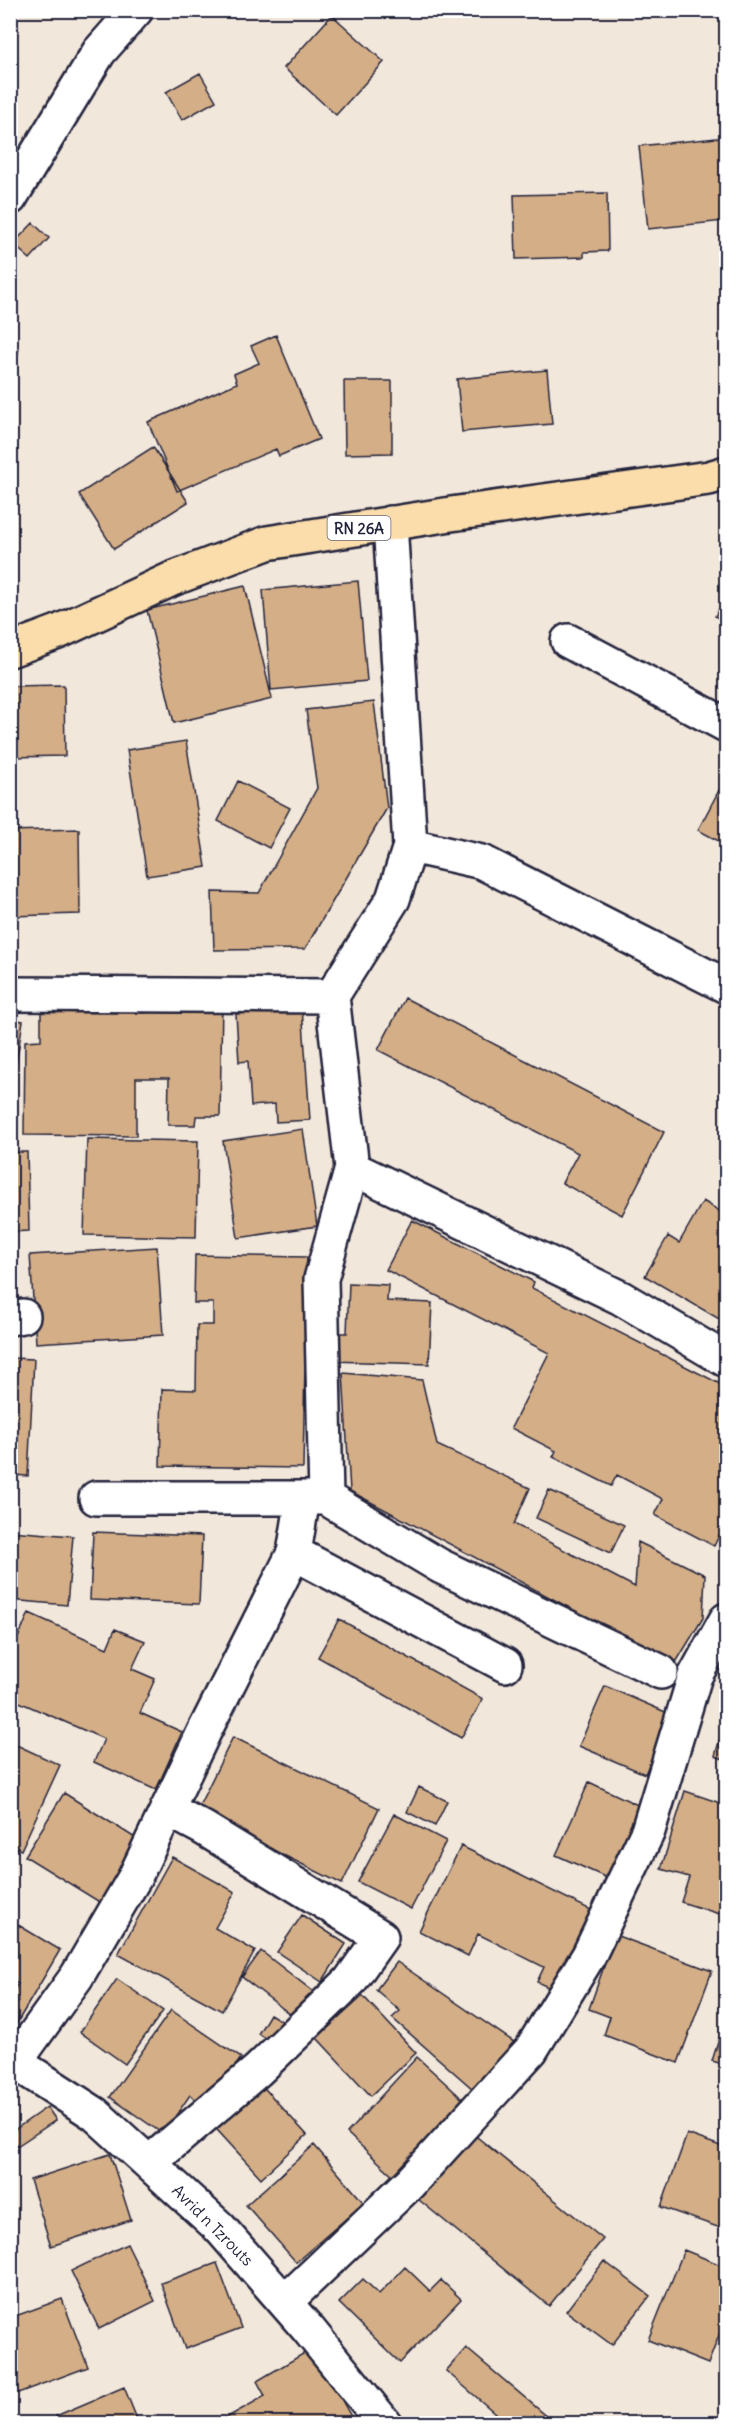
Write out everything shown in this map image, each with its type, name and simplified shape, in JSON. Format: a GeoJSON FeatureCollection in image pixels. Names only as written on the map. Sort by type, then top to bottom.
{"type":"FeatureCollection","features":[{"type":"Feature","properties":{"kind":"main road","name":"RN 26A"},"geometry":{"type":"LineString","coordinates":[[10,650],[58,632],[172,579],[267,543],[390,523],[709,478],[726,473]]}},
{"type":"Feature","properties":{"kind":"street"},"geometry":{"type":"LineString","coordinates":[[10,198],[99,52],[136,10]]}},
{"type":"Feature","properties":{"kind":"street"},"geometry":{"type":"LineString","coordinates":[[13,2061],[77,1976],[135,1877],[294,1553],[314,1498],[321,1279],[352,1168],[332,996],[393,899],[410,846],[390,523]]}},
{"type":"Feature","properties":{"kind":"street"},"geometry":{"type":"LineString","coordinates":[[568,641],[726,725]]}},
{"type":"Feature","properties":{"kind":"street"},"geometry":{"type":"LineString","coordinates":[[410,846],[482,862],[726,986]]}},
{"type":"Feature","properties":{"kind":"street"},"geometry":{"type":"LineString","coordinates":[[10,994],[332,996]]}},
{"type":"Feature","properties":{"kind":"street"},"geometry":{"type":"LineString","coordinates":[[352,1168],[621,1298],[726,1360]]}},
{"type":"Feature","properties":{"kind":"street"},"geometry":{"type":"LineString","coordinates":[[96,1498],[314,1498],[440,1566],[661,1672]]}},
{"type":"Feature","properties":{"kind":"street"},"geometry":{"type":"LineString","coordinates":[[294,1553],[505,1665]]}},
{"type":"Feature","properties":{"kind":"street"},"geometry":{"type":"LineString","coordinates":[[285,2302],[410,2183],[531,2050],[589,1955],[648,1831],[695,1676],[726,1620]]}},
{"type":"Feature","properties":{"kind":"street"},"geometry":{"type":"LineString","coordinates":[[149,2163],[258,2070],[341,1989],[381,1937],[203,1828],[167,1809]]}},
{"type":"Feature","properties":{"kind":"street","name":"Avrid n Tzrouts"},"geometry":{"type":"LineString","coordinates":[[13,2061],[95,2114],[220,2228],[285,2302],[385,2424]]}},
{"type":"Feature","properties":{"kind":"building"},"geometry":{"type":"Polygon","coordinates":[[[332,15],[384,62],[336,115],[284,68],[332,15]]]}},
{"type":"Feature","properties":{"kind":"building"},"geometry":{"type":"Polygon","coordinates":[[[200,73],[216,101],[182,120],[166,92],[200,73]]]}},
{"type":"Feature","properties":{"kind":"building"},"geometry":{"type":"Polygon","coordinates":[[[726,137],[726,246],[724,221],[648,229],[639,146],[726,137]]]}},
{"type":"Feature","properties":{"kind":"building"},"geometry":{"type":"Polygon","coordinates":[[[607,193],[608,251],[584,252],[584,257],[516,259],[514,195],[607,193]]]}},
{"type":"Feature","properties":{"kind":"building"},"geometry":{"type":"Polygon","coordinates":[[[33,223],[49,238],[30,259],[13,244],[33,223]]]}},
{"type":"Feature","properties":{"kind":"building"},"geometry":{"type":"Polygon","coordinates":[[[276,335],[319,439],[279,456],[276,449],[177,491],[148,422],[237,383],[234,374],[259,363],[251,346],[276,335]]]}},
{"type":"Feature","properties":{"kind":"building"},"geometry":{"type":"Polygon","coordinates":[[[10,346],[19,348],[12,382],[10,382],[10,346]]]}},
{"type":"Feature","properties":{"kind":"building"},"geometry":{"type":"Polygon","coordinates":[[[547,370],[552,424],[462,432],[457,379],[547,370]]]}},
{"type":"Feature","properties":{"kind":"building"},"geometry":{"type":"Polygon","coordinates":[[[344,381],[392,381],[392,453],[345,454],[344,381]]]}},
{"type":"Feature","properties":{"kind":"building"},"geometry":{"type":"Polygon","coordinates":[[[153,447],[188,502],[114,549],[79,494],[153,447]]]}},
{"type":"Feature","properties":{"kind":"building"},"geometry":{"type":"Polygon","coordinates":[[[358,581],[367,681],[271,690],[263,590],[358,581]]]}},
{"type":"Feature","properties":{"kind":"building"},"geometry":{"type":"Polygon","coordinates":[[[245,586],[272,699],[174,723],[147,610],[245,586]]]}},
{"type":"Feature","properties":{"kind":"building"},"geometry":{"type":"Polygon","coordinates":[[[726,596],[726,623],[715,616],[726,596]]]}},
{"type":"Feature","properties":{"kind":"building"},"geometry":{"type":"Polygon","coordinates":[[[64,685],[65,756],[10,757],[10,686],[64,685]]]}},
{"type":"Feature","properties":{"kind":"building"},"geometry":{"type":"Polygon","coordinates":[[[374,702],[387,808],[305,949],[214,950],[212,892],[259,893],[317,788],[306,710],[374,702]]]}},
{"type":"Feature","properties":{"kind":"building"},"geometry":{"type":"Polygon","coordinates":[[[186,741],[206,867],[147,876],[127,750],[186,741]]]}},
{"type":"Feature","properties":{"kind":"building"},"geometry":{"type":"Polygon","coordinates":[[[726,777],[726,845],[698,830],[726,777]]]}},
{"type":"Feature","properties":{"kind":"building"},"geometry":{"type":"Polygon","coordinates":[[[238,781],[290,808],[269,848],[218,821],[238,781]]]}},
{"type":"Feature","properties":{"kind":"building"},"geometry":{"type":"Polygon","coordinates":[[[79,829],[80,914],[10,916],[10,831],[79,829]]]}},
{"type":"Feature","properties":{"kind":"building"},"geometry":{"type":"Polygon","coordinates":[[[405,998],[664,1132],[622,1215],[562,1183],[578,1153],[378,1050],[405,998]]]}},
{"type":"Feature","properties":{"kind":"building"},"geometry":{"type":"Polygon","coordinates":[[[146,1001],[222,1002],[220,1116],[196,1116],[195,1125],[168,1125],[169,1078],[136,1078],[136,1136],[24,1135],[25,1041],[41,1040],[41,1012],[146,1013],[146,1001]]]}},
{"type":"Feature","properties":{"kind":"building"},"geometry":{"type":"Polygon","coordinates":[[[302,1008],[310,1120],[276,1122],[275,1104],[251,1106],[248,1061],[239,1062],[236,1014],[302,1008]]]}},
{"type":"Feature","properties":{"kind":"building"},"geometry":{"type":"Polygon","coordinates":[[[10,1019],[23,1021],[10,1102],[10,1019]]]}},
{"type":"Feature","properties":{"kind":"building"},"geometry":{"type":"Polygon","coordinates":[[[303,1129],[317,1226],[238,1238],[223,1141],[303,1129]]]}},
{"type":"Feature","properties":{"kind":"building"},"geometry":{"type":"Polygon","coordinates":[[[87,1139],[198,1141],[196,1237],[84,1235],[87,1139]]]}},
{"type":"Feature","properties":{"kind":"building"},"geometry":{"type":"Polygon","coordinates":[[[10,1152],[27,1152],[29,1231],[10,1232],[10,1152]]]}},
{"type":"Feature","properties":{"kind":"building"},"geometry":{"type":"Polygon","coordinates":[[[703,1201],[726,1215],[726,1323],[645,1276],[668,1236],[679,1243],[703,1201]]]}},
{"type":"Feature","properties":{"kind":"building"},"geometry":{"type":"Polygon","coordinates":[[[412,1220],[534,1282],[532,1288],[726,1387],[726,1521],[714,1546],[655,1515],[663,1499],[617,1475],[611,1486],[553,1457],[556,1451],[511,1428],[549,1353],[386,1270],[412,1220]]]}},
{"type":"Feature","properties":{"kind":"building"},"geometry":{"type":"Polygon","coordinates":[[[157,1247],[163,1335],[36,1343],[30,1255],[157,1247]]]}},
{"type":"Feature","properties":{"kind":"building"},"geometry":{"type":"Polygon","coordinates":[[[195,1255],[307,1257],[303,1468],[160,1466],[162,1389],[196,1390],[197,1325],[213,1325],[213,1303],[194,1303],[195,1255]]]}},
{"type":"Feature","properties":{"kind":"building"},"geometry":{"type":"Polygon","coordinates":[[[349,1283],[388,1285],[387,1301],[432,1303],[429,1364],[331,1361],[333,1333],[347,1333],[349,1283]]]}},
{"type":"Feature","properties":{"kind":"building"},"geometry":{"type":"Polygon","coordinates":[[[10,1358],[34,1359],[28,1476],[10,1475],[10,1358]]]}},
{"type":"Feature","properties":{"kind":"building"},"geometry":{"type":"Polygon","coordinates":[[[343,1373],[422,1380],[437,1445],[530,1488],[514,1524],[635,1587],[638,1542],[705,1575],[703,1618],[675,1664],[350,1491],[343,1373]]]}},
{"type":"Feature","properties":{"kind":"building"},"geometry":{"type":"Polygon","coordinates":[[[549,1490],[624,1525],[611,1553],[536,1518],[549,1490]]]}},
{"type":"Feature","properties":{"kind":"building"},"geometry":{"type":"Polygon","coordinates":[[[10,1531],[73,1536],[67,1605],[10,1600],[10,1531]]]}},
{"type":"Feature","properties":{"kind":"building"},"geometry":{"type":"Polygon","coordinates":[[[93,1532],[202,1536],[199,1604],[90,1600],[93,1532]]]}},
{"type":"Feature","properties":{"kind":"building"},"geometry":{"type":"Polygon","coordinates":[[[29,1613],[107,1648],[115,1629],[145,1641],[132,1669],[155,1679],[140,1713],[182,1732],[156,1790],[94,1762],[104,1739],[10,1698],[10,1656],[29,1613]]]}},
{"type":"Feature","properties":{"kind":"building"},"geometry":{"type":"Polygon","coordinates":[[[339,1619],[483,1699],[461,1738],[318,1657],[339,1619]]]}},
{"type":"Feature","properties":{"kind":"building"},"geometry":{"type":"Polygon","coordinates":[[[605,1686],[670,1714],[645,1774],[579,1746],[605,1686]]]}},
{"type":"Feature","properties":{"kind":"building"},"geometry":{"type":"Polygon","coordinates":[[[726,1716],[726,1760],[715,1756],[726,1716]]]}},
{"type":"Feature","properties":{"kind":"building"},"geometry":{"type":"Polygon","coordinates":[[[233,1737],[379,1808],[342,1884],[196,1812],[233,1737]]]}},
{"type":"Feature","properties":{"kind":"building"},"geometry":{"type":"Polygon","coordinates":[[[10,1742],[60,1765],[21,1850],[10,1845],[10,1742]]]}},
{"type":"Feature","properties":{"kind":"building"},"geometry":{"type":"Polygon","coordinates":[[[589,1782],[640,1806],[607,1878],[556,1855],[589,1782]]]}},
{"type":"Feature","properties":{"kind":"building"},"geometry":{"type":"Polygon","coordinates":[[[419,1787],[447,1801],[435,1826],[407,1812],[419,1787]]]}},
{"type":"Feature","properties":{"kind":"building"},"geometry":{"type":"Polygon","coordinates":[[[685,1791],[726,1805],[726,1916],[681,1902],[689,1877],[661,1869],[685,1791]]]}},
{"type":"Feature","properties":{"kind":"building"},"geometry":{"type":"Polygon","coordinates":[[[64,1793],[140,1841],[101,1903],[25,1856],[64,1793]]]}},
{"type":"Feature","properties":{"kind":"building"},"geometry":{"type":"Polygon","coordinates":[[[394,1814],[446,1841],[411,1909],[358,1882],[394,1814]]]}},
{"type":"Feature","properties":{"kind":"building"},"geometry":{"type":"Polygon","coordinates":[[[461,1846],[593,1911],[554,1990],[537,1982],[544,1967],[478,1934],[468,1956],[419,1931],[461,1846]]]}},
{"type":"Feature","properties":{"kind":"building"},"geometry":{"type":"Polygon","coordinates":[[[172,1857],[235,1892],[215,1928],[255,1951],[222,2011],[118,1954],[172,1857]]]}},
{"type":"Feature","properties":{"kind":"building"},"geometry":{"type":"Polygon","coordinates":[[[302,1915],[346,1944],[322,1982],[277,1952],[302,1915]]]}},
{"type":"Feature","properties":{"kind":"building"},"geometry":{"type":"Polygon","coordinates":[[[10,1920],[60,1950],[11,2033],[10,1996],[18,1984],[10,1979],[10,1920]]]}},
{"type":"Feature","properties":{"kind":"building"},"geometry":{"type":"Polygon","coordinates":[[[615,1935],[712,1971],[678,2063],[604,2035],[610,2017],[589,2009],[615,1935]]]}},
{"type":"Feature","properties":{"kind":"building"},"geometry":{"type":"Polygon","coordinates":[[[261,1951],[315,1993],[295,2018],[242,1977],[261,1951]]]}},
{"type":"Feature","properties":{"kind":"building"},"geometry":{"type":"Polygon","coordinates":[[[397,1962],[524,2049],[482,2097],[392,2018],[400,2011],[376,1990],[397,1962]]]}},
{"type":"Feature","properties":{"kind":"building"},"geometry":{"type":"Polygon","coordinates":[[[117,1979],[163,2011],[125,2064],[80,2032],[117,1979]]]}},
{"type":"Feature","properties":{"kind":"building"},"geometry":{"type":"Polygon","coordinates":[[[363,1996],[416,2053],[371,2096],[317,2038],[363,1996]]]}},
{"type":"Feature","properties":{"kind":"building"},"geometry":{"type":"Polygon","coordinates":[[[171,2010],[241,2058],[207,2107],[190,2095],[163,2134],[110,2097],[171,2010]]]}},
{"type":"Feature","properties":{"kind":"building"},"geometry":{"type":"Polygon","coordinates":[[[270,2014],[285,2023],[273,2043],[258,2034],[270,2014]]]}},
{"type":"Feature","properties":{"kind":"building"},"geometry":{"type":"Polygon","coordinates":[[[726,2017],[726,2065],[712,2061],[726,2017]]]}},
{"type":"Feature","properties":{"kind":"building"},"geometry":{"type":"Polygon","coordinates":[[[417,2057],[468,2104],[398,2180],[347,2133],[417,2057]]]}},
{"type":"Feature","properties":{"kind":"building"},"geometry":{"type":"Polygon","coordinates":[[[256,2079],[307,2135],[261,2178],[209,2121],[256,2079]]]}},
{"type":"Feature","properties":{"kind":"building"},"geometry":{"type":"Polygon","coordinates":[[[47,2107],[56,2120],[17,2146],[10,2133],[47,2107]]]}},
{"type":"Feature","properties":{"kind":"building"},"geometry":{"type":"Polygon","coordinates":[[[472,2133],[603,2239],[549,2306],[419,2200],[472,2133]]]}},
{"type":"Feature","properties":{"kind":"building"},"geometry":{"type":"Polygon","coordinates":[[[687,2134],[726,2148],[726,2230],[661,2207],[687,2134]]]}},
{"type":"Feature","properties":{"kind":"building"},"geometry":{"type":"Polygon","coordinates":[[[314,2145],[364,2203],[296,2262],[246,2205],[314,2145]]]}},
{"type":"Feature","properties":{"kind":"building"},"geometry":{"type":"Polygon","coordinates":[[[110,2154],[131,2220],[51,2246],[30,2180],[110,2154]]]}},
{"type":"Feature","properties":{"kind":"building"},"geometry":{"type":"Polygon","coordinates":[[[127,2244],[155,2301],[99,2329],[71,2271],[127,2244]]]}},
{"type":"Feature","properties":{"kind":"building"},"geometry":{"type":"Polygon","coordinates":[[[684,2250],[726,2267],[726,2317],[708,2364],[648,2340],[684,2250]]]}},
{"type":"Feature","properties":{"kind":"building"},"geometry":{"type":"Polygon","coordinates":[[[604,2261],[650,2296],[612,2345],[566,2311],[604,2261]]]}},
{"type":"Feature","properties":{"kind":"building"},"geometry":{"type":"Polygon","coordinates":[[[217,2263],[241,2328],[185,2349],[161,2283],[217,2263]]]}},
{"type":"Feature","properties":{"kind":"building"},"geometry":{"type":"Polygon","coordinates":[[[405,2267],[430,2291],[441,2280],[461,2299],[400,2363],[339,2303],[363,2279],[379,2294],[405,2267]]]}},
{"type":"Feature","properties":{"kind":"building"},"geometry":{"type":"Polygon","coordinates":[[[62,2299],[88,2367],[10,2396],[10,2318],[62,2299]]]}},
{"type":"Feature","properties":{"kind":"building"},"geometry":{"type":"Polygon","coordinates":[[[313,2348],[355,2424],[311,2424],[309,2420],[303,2424],[217,2423],[265,2396],[257,2381],[313,2348]]]}},
{"type":"Feature","properties":{"kind":"building"},"geometry":{"type":"Polygon","coordinates":[[[466,2348],[556,2424],[486,2424],[495,2413],[446,2371],[466,2348]]]}},
{"type":"Feature","properties":{"kind":"building"},"geometry":{"type":"Polygon","coordinates":[[[124,2387],[139,2424],[59,2424],[56,2416],[124,2387]]]}}]}
